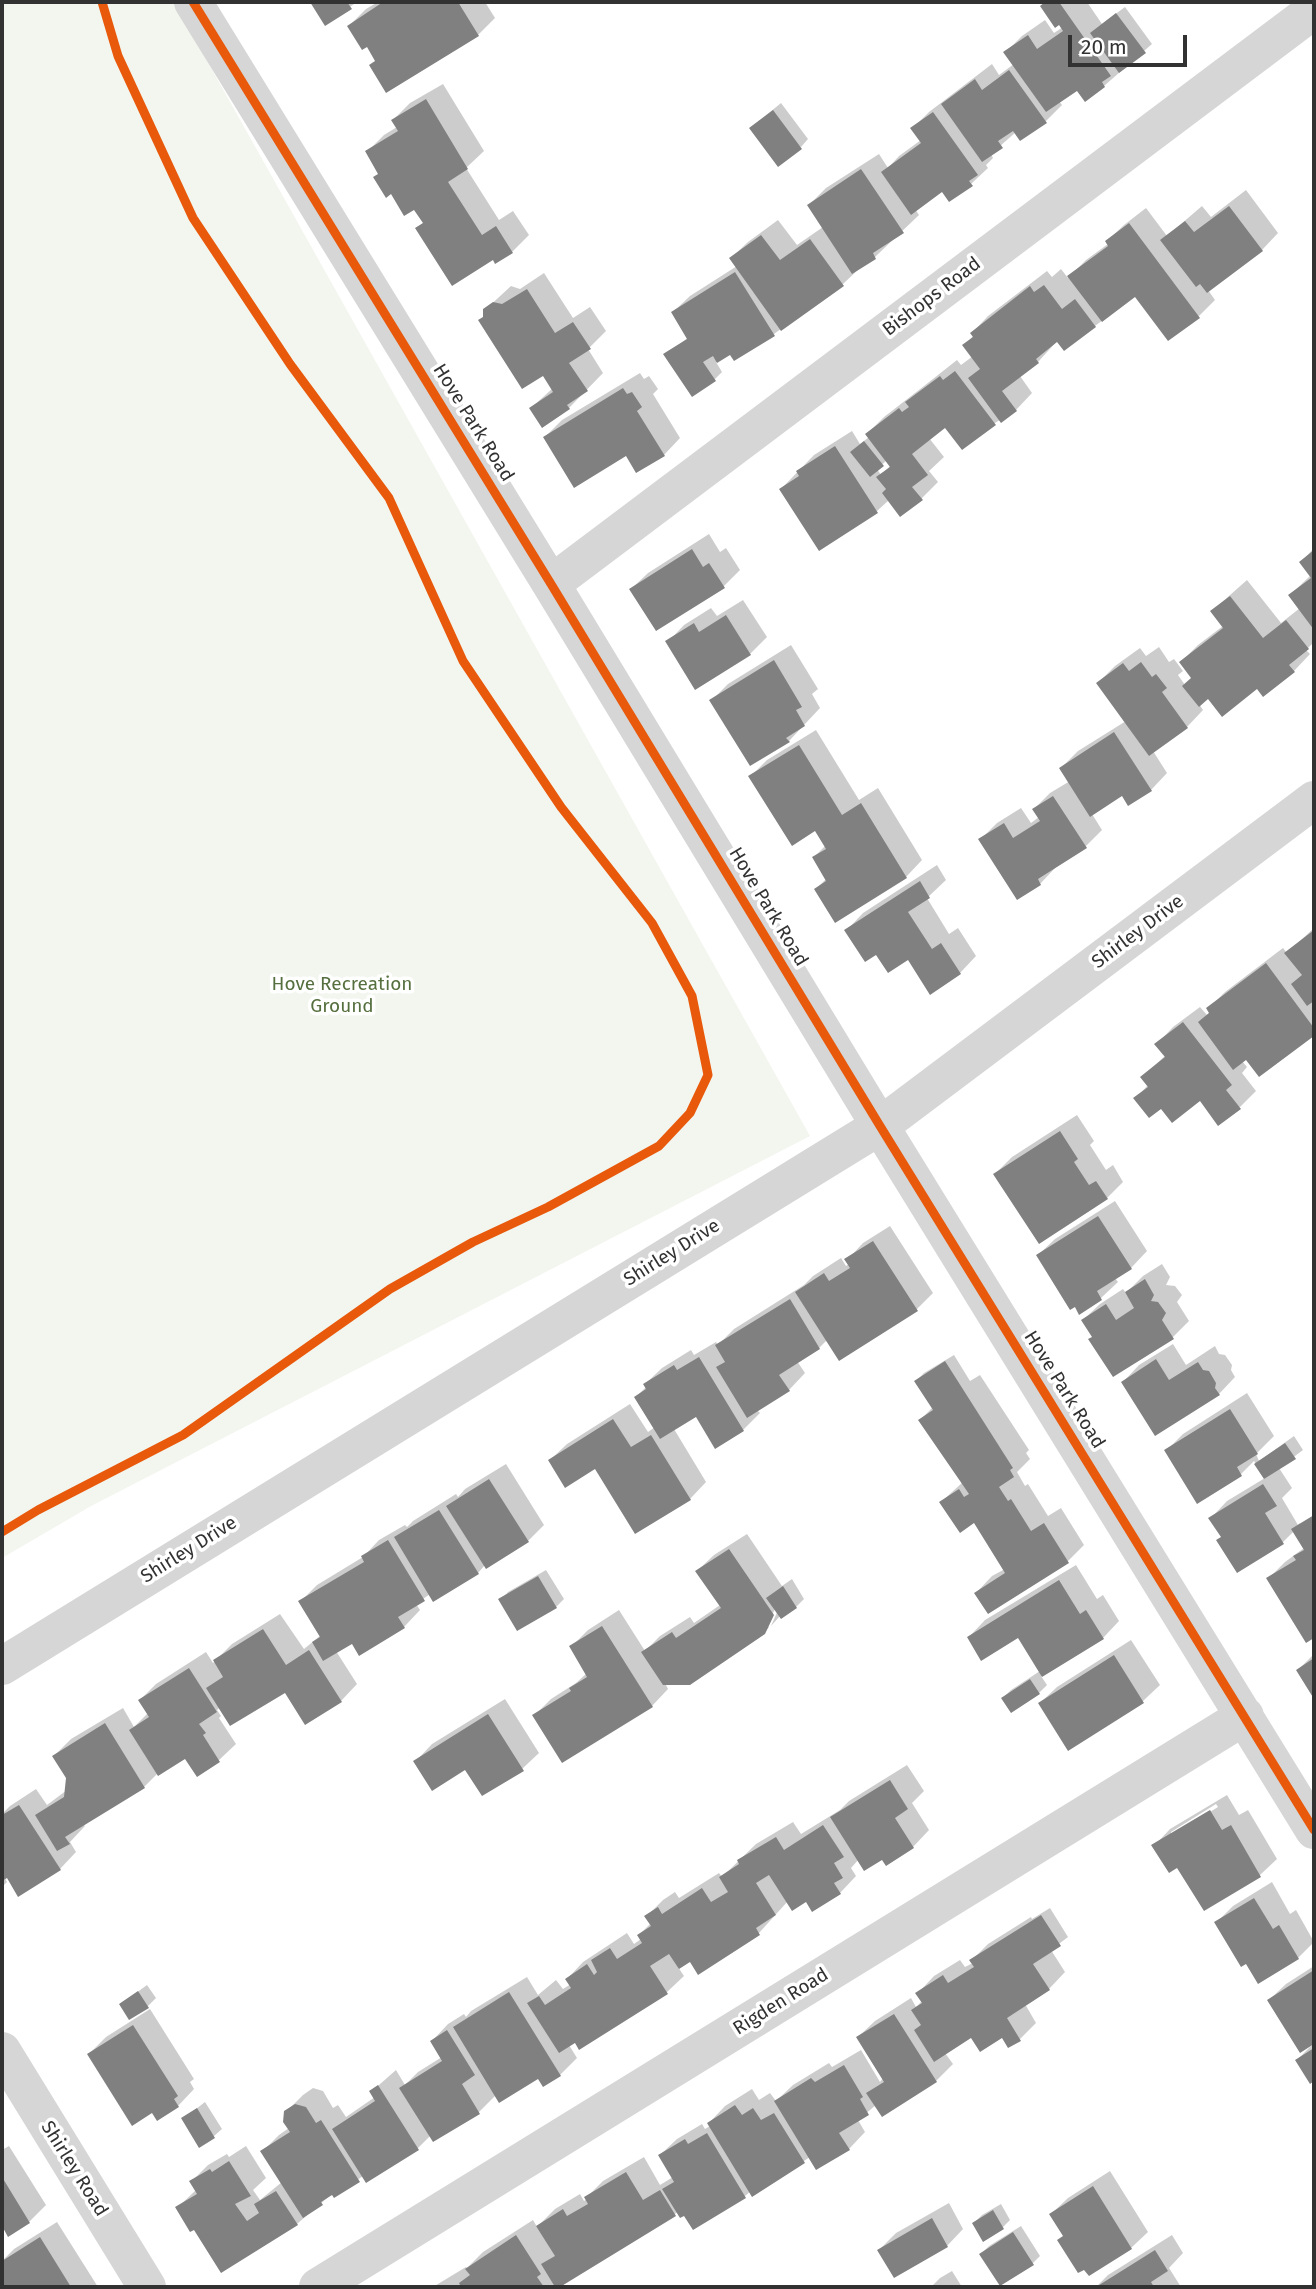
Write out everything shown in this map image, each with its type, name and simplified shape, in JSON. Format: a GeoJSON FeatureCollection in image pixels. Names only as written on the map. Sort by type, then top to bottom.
{"type":"FeatureCollection","features":[{"type":"Feature","properties":{"kind":"street","name":"Hove Park Road"},"geometry":{"type":"LineString","coordinates":[[193,2],[1314,1830]]}},
{"type":"Feature","properties":{"kind":"street","name":"Bishops Road"},"geometry":{"type":"LineString","coordinates":[[551,584],[1314,10]]}},
{"type":"Feature","properties":{"kind":"street","name":"Shirley Drive"},"geometry":{"type":"LineString","coordinates":[[2,1666],[880,1126],[1314,800]]}},
{"type":"Feature","properties":{"kind":"street","name":"Rigden Road"},"geometry":{"type":"LineString","coordinates":[[318,2287],[1245,1716]]}},
{"type":"Feature","properties":{"kind":"street","name":"Shirley Road"},"geometry":{"type":"LineString","coordinates":[[2,2051],[147,2287]]}},
{"type":"Feature","properties":{"kind":"green space","name":"Hove Recreation Ground"},"geometry":{"type":"Polygon","coordinates":[[[2,2],[174,2],[810,1136],[91,1506],[2,1558],[2,2]]]}},
{"type":"Feature","properties":{"kind":"building"},"geometry":{"type":"Polygon","coordinates":[[[310,2],[347,2],[352,9],[325,26],[310,2]]]}},
{"type":"Feature","properties":{"kind":"building"},"geometry":{"type":"Polygon","coordinates":[[[383,2],[458,2],[479,36],[386,93],[369,65],[375,61],[367,47],[362,50],[347,26],[383,2]]]}},
{"type":"Feature","properties":{"kind":"building"},"geometry":{"type":"Polygon","coordinates":[[[1045,2],[1059,2],[1111,76],[1102,82],[1105,87],[1085,102],[1077,91],[1046,112],[1003,52],[1028,35],[1037,49],[1063,31],[1059,25],[1055,28],[1040,6],[1045,2]]]}},
{"type":"Feature","properties":{"kind":"building"},"geometry":{"type":"Polygon","coordinates":[[[1116,13],[1146,53],[1119,73],[1090,33],[1116,13]]]}},
{"type":"Feature","properties":{"kind":"building"},"geometry":{"type":"Polygon","coordinates":[[[1009,70],[1047,123],[1020,141],[1013,131],[998,141],[1003,148],[982,162],[941,104],[975,79],[982,90],[1009,70]]]}},
{"type":"Feature","properties":{"kind":"building"},"geometry":{"type":"Polygon","coordinates":[[[426,99],[468,169],[448,182],[482,235],[496,226],[513,253],[495,264],[493,260],[452,286],[415,228],[423,223],[414,210],[404,216],[391,194],[386,198],[373,177],[378,174],[365,151],[398,131],[391,120],[426,99]]]}},
{"type":"Feature","properties":{"kind":"building"},"geometry":{"type":"Polygon","coordinates":[[[773,110],[802,149],[778,167],[749,128],[773,110]]]}},
{"type":"Feature","properties":{"kind":"building"},"geometry":{"type":"Polygon","coordinates":[[[933,112],[978,175],[969,181],[973,186],[949,202],[942,192],[911,215],[881,172],[921,143],[910,128],[933,112]]]}},
{"type":"Feature","properties":{"kind":"building"},"geometry":{"type":"Polygon","coordinates":[[[861,169],[904,233],[873,253],[876,259],[852,274],[807,205],[861,169]]]}},
{"type":"Feature","properties":{"kind":"building"},"geometry":{"type":"Polygon","coordinates":[[[1229,206],[1263,251],[1207,293],[1200,284],[1196,287],[1160,240],[1185,221],[1194,232],[1229,206]]]}},
{"type":"Feature","properties":{"kind":"building"},"geometry":{"type":"Polygon","coordinates":[[[1129,223],[1200,318],[1168,341],[1135,297],[1102,322],[1067,276],[1108,246],[1105,241],[1129,223]]]}},
{"type":"Feature","properties":{"kind":"building"},"geometry":{"type":"Polygon","coordinates":[[[761,235],[780,260],[810,239],[844,286],[781,331],[729,258],[761,235]]]}},
{"type":"Feature","properties":{"kind":"building"},"geometry":{"type":"Polygon","coordinates":[[[735,272],[775,336],[734,361],[730,355],[717,363],[713,356],[703,362],[716,381],[692,397],[663,354],[687,339],[671,312],[735,272]]]}},
{"type":"Feature","properties":{"kind":"building"},"geometry":{"type":"Polygon","coordinates":[[[1044,285],[1062,309],[1075,299],[1096,327],[1064,351],[1057,342],[1036,359],[1039,363],[1002,391],[1017,411],[1001,423],[968,378],[980,369],[962,345],[973,337],[970,333],[1030,286],[1034,292],[1044,285]]]}},
{"type":"Feature","properties":{"kind":"building"},"geometry":{"type":"Polygon","coordinates":[[[527,289],[555,333],[573,322],[591,349],[569,363],[588,391],[567,405],[570,409],[542,428],[529,408],[553,392],[543,376],[522,389],[478,320],[483,317],[483,309],[493,302],[502,304],[527,289]]]}},
{"type":"Feature","properties":{"kind":"building"},"geometry":{"type":"Polygon","coordinates":[[[955,371],[996,425],[962,450],[945,428],[912,454],[928,475],[912,487],[923,500],[900,517],[882,493],[886,489],[876,477],[890,467],[865,434],[899,408],[902,412],[909,407],[905,402],[940,376],[943,380],[955,371]]]}},
{"type":"Feature","properties":{"kind":"building"},"geometry":{"type":"Polygon","coordinates":[[[623,388],[627,394],[632,392],[642,407],[637,411],[665,456],[636,473],[626,456],[574,488],[543,437],[623,388]]]}},
{"type":"Feature","properties":{"kind":"building"},"geometry":{"type":"Polygon","coordinates":[[[864,441],[884,466],[870,477],[850,452],[864,441]]]}},
{"type":"Feature","properties":{"kind":"building"},"geometry":{"type":"Polygon","coordinates":[[[835,446],[878,513],[819,551],[779,489],[799,476],[796,471],[835,446]]]}},
{"type":"Feature","properties":{"kind":"building"},"geometry":{"type":"Polygon","coordinates":[[[692,549],[703,567],[709,563],[725,588],[656,631],[629,589],[692,549]]]}},
{"type":"Feature","properties":{"kind":"building"},"geometry":{"type":"Polygon","coordinates":[[[1314,550],[1314,630],[1288,595],[1311,578],[1299,562],[1314,550]]]}},
{"type":"Feature","properties":{"kind":"building"},"geometry":{"type":"Polygon","coordinates":[[[1230,596],[1263,638],[1286,620],[1309,649],[1289,665],[1295,672],[1263,697],[1257,689],[1222,717],[1208,699],[1199,707],[1182,686],[1191,678],[1179,662],[1223,628],[1210,611],[1230,596]]]}},
{"type":"Feature","properties":{"kind":"building"},"geometry":{"type":"Polygon","coordinates":[[[726,615],[751,655],[695,690],[665,641],[694,623],[699,632],[726,615]]]}},
{"type":"Feature","properties":{"kind":"building"},"geometry":{"type":"Polygon","coordinates":[[[774,660],[802,707],[796,710],[805,726],[786,738],[790,742],[750,766],[709,700],[774,660]]]}},
{"type":"Feature","properties":{"kind":"building"},"geometry":{"type":"Polygon","coordinates":[[[1141,662],[1152,677],[1156,674],[1167,688],[1162,692],[1188,728],[1149,756],[1096,683],[1123,663],[1129,671],[1141,662]]]}},
{"type":"Feature","properties":{"kind":"building"},"geometry":{"type":"Polygon","coordinates":[[[1114,732],[1152,791],[1128,806],[1122,796],[1090,817],[1059,768],[1114,732]]]}},
{"type":"Feature","properties":{"kind":"building"},"geometry":{"type":"Polygon","coordinates":[[[799,745],[842,815],[861,803],[907,878],[835,923],[814,889],[826,881],[812,857],[826,849],[815,831],[792,846],[748,776],[799,745]]]}},
{"type":"Feature","properties":{"kind":"building"},"geometry":{"type":"Polygon","coordinates":[[[1053,796],[1087,848],[1038,879],[1041,885],[1017,900],[978,839],[1004,823],[1013,838],[1040,821],[1032,809],[1053,796]]]}},
{"type":"Feature","properties":{"kind":"building"},"geometry":{"type":"Polygon","coordinates":[[[920,881],[930,898],[908,912],[932,949],[941,943],[961,974],[930,995],[908,960],[888,973],[876,955],[865,962],[844,930],[920,881]]]}},
{"type":"Feature","properties":{"kind":"building"},"geometry":{"type":"Polygon","coordinates":[[[1314,930],[1314,1001],[1307,1006],[1291,984],[1302,975],[1284,953],[1314,930]]]}},
{"type":"Feature","properties":{"kind":"building"},"geometry":{"type":"Polygon","coordinates":[[[1266,963],[1314,1028],[1314,1036],[1259,1077],[1246,1060],[1233,1070],[1198,1022],[1209,1013],[1206,1008],[1266,963]]]}},
{"type":"Feature","properties":{"kind":"building"},"geometry":{"type":"Polygon","coordinates":[[[1183,1022],[1232,1085],[1226,1090],[1241,1109],[1218,1126],[1200,1101],[1172,1123],[1161,1109],[1149,1118],[1133,1098],[1148,1087],[1140,1077],[1165,1057],[1154,1044],[1183,1022]]]}},
{"type":"Feature","properties":{"kind":"building"},"geometry":{"type":"Polygon","coordinates":[[[1060,1131],[1078,1159],[1074,1162],[1089,1185],[1096,1181],[1108,1199],[1039,1244],[993,1174],[1060,1131]]]}},
{"type":"Feature","properties":{"kind":"building"},"geometry":{"type":"Polygon","coordinates":[[[1098,1216],[1132,1269],[1097,1291],[1102,1300],[1079,1315],[1075,1307],[1070,1310],[1036,1255],[1098,1216]]]}},
{"type":"Feature","properties":{"kind":"building"},"geometry":{"type":"Polygon","coordinates":[[[873,1241],[918,1311],[839,1361],[795,1292],[824,1273],[829,1281],[850,1268],[844,1259],[873,1241]]]}},
{"type":"Feature","properties":{"kind":"building"},"geometry":{"type":"Polygon","coordinates":[[[1145,1279],[1154,1295],[1151,1301],[1158,1302],[1166,1313],[1162,1320],[1174,1339],[1113,1377],[1088,1339],[1092,1337],[1081,1320],[1106,1304],[1116,1320],[1134,1308],[1125,1292],[1145,1279]]]}},
{"type":"Feature","properties":{"kind":"building"},"geometry":{"type":"Polygon","coordinates":[[[790,1299],[820,1349],[779,1375],[790,1391],[747,1418],[716,1367],[725,1362],[715,1345],[790,1299]]]}},
{"type":"Feature","properties":{"kind":"building"},"geometry":{"type":"Polygon","coordinates":[[[699,1357],[744,1431],[715,1449],[696,1417],[660,1439],[634,1397],[646,1389],[643,1384],[674,1365],[677,1370],[699,1357]]]}},
{"type":"Feature","properties":{"kind":"building"},"geometry":{"type":"Polygon","coordinates":[[[1156,1359],[1169,1380],[1198,1362],[1203,1370],[1209,1371],[1220,1395],[1155,1436],[1121,1382],[1156,1359]]]}},
{"type":"Feature","properties":{"kind":"building"},"geometry":{"type":"Polygon","coordinates":[[[945,1361],[1013,1468],[1010,1470],[1014,1477],[999,1487],[1008,1501],[1011,1499],[1031,1531],[1044,1523],[1069,1563],[988,1614],[974,1593],[1005,1573],[974,1523],[960,1533],[939,1502],[959,1489],[964,1497],[969,1494],[918,1420],[933,1410],[914,1381],[945,1361]]]}},
{"type":"Feature","properties":{"kind":"building"},"geometry":{"type":"Polygon","coordinates":[[[1230,1409],[1258,1454],[1237,1467],[1242,1476],[1197,1504],[1164,1450],[1230,1409]]]}},
{"type":"Feature","properties":{"kind":"building"},"geometry":{"type":"Polygon","coordinates":[[[613,1419],[631,1447],[651,1435],[691,1500],[635,1534],[595,1469],[565,1488],[548,1460],[613,1419]]]}},
{"type":"Feature","properties":{"kind":"building"},"geometry":{"type":"Polygon","coordinates":[[[1285,1443],[1296,1459],[1264,1479],[1254,1464],[1285,1443]]]}},
{"type":"Feature","properties":{"kind":"building"},"geometry":{"type":"Polygon","coordinates":[[[489,1479],[529,1542],[486,1569],[446,1506],[489,1479]]]}},
{"type":"Feature","properties":{"kind":"building"},"geometry":{"type":"Polygon","coordinates":[[[1263,1484],[1277,1506],[1265,1513],[1284,1544],[1237,1573],[1216,1540],[1221,1537],[1208,1518],[1263,1484]]]}},
{"type":"Feature","properties":{"kind":"building"},"geometry":{"type":"Polygon","coordinates":[[[439,1510],[479,1574],[433,1602],[394,1537],[439,1510]]]}},
{"type":"Feature","properties":{"kind":"building"},"geometry":{"type":"Polygon","coordinates":[[[1314,1515],[1314,1638],[1306,1643],[1266,1578],[1296,1560],[1293,1556],[1304,1550],[1291,1529],[1314,1515]]]}},
{"type":"Feature","properties":{"kind":"building"},"geometry":{"type":"Polygon","coordinates":[[[388,1540],[425,1601],[398,1617],[405,1628],[359,1656],[352,1644],[323,1661],[312,1642],[320,1637],[298,1601],[364,1562],[361,1556],[388,1540]]]}},
{"type":"Feature","properties":{"kind":"building"},"geometry":{"type":"Polygon","coordinates":[[[729,1549],[774,1615],[765,1634],[690,1685],[663,1685],[641,1652],[672,1632],[676,1638],[721,1608],[695,1571],[729,1549]]]}},
{"type":"Feature","properties":{"kind":"building"},"geometry":{"type":"Polygon","coordinates":[[[538,1576],[557,1608],[517,1631],[498,1599],[538,1576]]]}},
{"type":"Feature","properties":{"kind":"building"},"geometry":{"type":"Polygon","coordinates":[[[1059,1580],[1080,1614],[1086,1610],[1104,1639],[1042,1677],[1018,1638],[981,1661],[967,1637],[1059,1580]]]}},
{"type":"Feature","properties":{"kind":"building"},"geometry":{"type":"Polygon","coordinates":[[[783,1586],[797,1608],[781,1619],[766,1598],[783,1586]]]}},
{"type":"Feature","properties":{"kind":"building"},"geometry":{"type":"Polygon","coordinates":[[[602,1626],[653,1707],[562,1763],[532,1715],[571,1691],[569,1688],[587,1677],[569,1646],[602,1626]]]}},
{"type":"Feature","properties":{"kind":"building"},"geometry":{"type":"Polygon","coordinates":[[[263,1629],[286,1665],[309,1650],[342,1702],[305,1725],[285,1693],[230,1726],[206,1688],[223,1677],[213,1660],[263,1629]]]}},
{"type":"Feature","properties":{"kind":"building"},"geometry":{"type":"Polygon","coordinates":[[[1114,1655],[1144,1703],[1068,1751],[1038,1703],[1114,1655]]]}},
{"type":"Feature","properties":{"kind":"building"},"geometry":{"type":"Polygon","coordinates":[[[1314,1658],[1314,1699],[1296,1670],[1314,1658]]]}},
{"type":"Feature","properties":{"kind":"building"},"geometry":{"type":"Polygon","coordinates":[[[189,1668],[217,1712],[199,1724],[220,1762],[197,1777],[185,1759],[158,1776],[129,1730],[149,1717],[138,1700],[189,1668]]]}},
{"type":"Feature","properties":{"kind":"building"},"geometry":{"type":"Polygon","coordinates":[[[1030,1679],[1040,1694],[1011,1713],[1001,1698],[1030,1679]]]}},
{"type":"Feature","properties":{"kind":"building"},"geometry":{"type":"Polygon","coordinates":[[[488,1714],[524,1771],[482,1796],[465,1770],[432,1791],[413,1761],[488,1714]]]}},
{"type":"Feature","properties":{"kind":"building"},"geometry":{"type":"Polygon","coordinates":[[[105,1723],[145,1788],[65,1837],[70,1844],[57,1851],[35,1815],[64,1797],[66,1778],[52,1756],[105,1723]]]}},
{"type":"Feature","properties":{"kind":"building"},"geometry":{"type":"Polygon","coordinates":[[[890,1780],[908,1809],[895,1818],[914,1848],[886,1866],[882,1860],[864,1871],[830,1817],[890,1780]]]}},
{"type":"Feature","properties":{"kind":"building"},"geometry":{"type":"Polygon","coordinates":[[[19,1805],[61,1870],[18,1897],[7,1878],[2,1881],[2,1815],[19,1805]]]}},
{"type":"Feature","properties":{"kind":"building"},"geometry":{"type":"Polygon","coordinates":[[[1210,1810],[1222,1830],[1231,1825],[1261,1877],[1204,1911],[1177,1868],[1169,1873],[1151,1845],[1210,1810]]]}},
{"type":"Feature","properties":{"kind":"building"},"geometry":{"type":"Polygon","coordinates":[[[823,1825],[844,1857],[834,1863],[843,1878],[834,1883],[841,1894],[812,1912],[806,1902],[792,1911],[769,1875],[756,1883],[776,1915],[756,1928],[760,1935],[698,1975],[690,1962],[679,1969],[669,1954],[650,1966],[668,1994],[579,2050],[575,2043],[559,2053],[527,2003],[539,1996],[545,2005],[571,1988],[565,1979],[587,1964],[594,1975],[597,1972],[591,1960],[610,1948],[617,1959],[642,1943],[637,1935],[651,1926],[644,1916],[658,1907],[662,1914],[702,1888],[711,1902],[728,1892],[719,1877],[739,1864],[737,1860],[776,1837],[784,1850],[823,1825]]]}},
{"type":"Feature","properties":{"kind":"building"},"geometry":{"type":"Polygon","coordinates":[[[1254,1898],[1273,1929],[1279,1925],[1299,1959],[1258,1984],[1246,1964],[1241,1967],[1214,1922],[1254,1898]]]}},
{"type":"Feature","properties":{"kind":"building"},"geometry":{"type":"Polygon","coordinates":[[[1041,1915],[1061,1946],[1033,1964],[1050,1990],[1007,2018],[1021,2041],[1008,2048],[1002,2038],[980,2052],[971,2038],[934,2062],[914,2030],[921,2025],[911,2010],[922,2003],[915,1993],[943,1975],[948,1983],[974,1967],[969,1960],[1041,1915]]]}},
{"type":"Feature","properties":{"kind":"building"},"geometry":{"type":"Polygon","coordinates":[[[1314,1970],[1314,2044],[1300,2053],[1267,2000],[1314,1970]]]}},
{"type":"Feature","properties":{"kind":"building"},"geometry":{"type":"Polygon","coordinates":[[[138,1991],[149,2008],[129,2020],[119,2004],[138,1991]]]}},
{"type":"Feature","properties":{"kind":"building"},"geometry":{"type":"Polygon","coordinates":[[[509,1992],[561,2076],[543,2087],[538,2079],[499,2103],[453,2027],[509,1992]]]}},
{"type":"Feature","properties":{"kind":"building"},"geometry":{"type":"Polygon","coordinates":[[[894,2014],[937,2082],[882,2117],[866,2093],[884,2082],[856,2037],[894,2014]]]}},
{"type":"Feature","properties":{"kind":"building"},"geometry":{"type":"Polygon","coordinates":[[[133,2025],[178,2096],[174,2099],[179,2107],[157,2121],[152,2113],[132,2126],[87,2054],[133,2025]]]}},
{"type":"Feature","properties":{"kind":"building"},"geometry":{"type":"Polygon","coordinates":[[[447,2030],[475,2075],[462,2084],[480,2114],[433,2142],[399,2088],[442,2061],[430,2041],[447,2030]]]}},
{"type":"Feature","properties":{"kind":"building"},"geometry":{"type":"Polygon","coordinates":[[[1314,2048],[1314,2081],[1310,2084],[1295,2060],[1314,2048]]]}},
{"type":"Feature","properties":{"kind":"building"},"geometry":{"type":"Polygon","coordinates":[[[844,2065],[863,2097],[860,2099],[869,2115],[839,2133],[850,2150],[816,2170],[774,2101],[811,2078],[815,2082],[844,2065]]]}},
{"type":"Feature","properties":{"kind":"building"},"geometry":{"type":"Polygon","coordinates":[[[378,2085],[419,2150],[366,2183],[332,2129],[375,2101],[369,2091],[378,2085]]]}},
{"type":"Feature","properties":{"kind":"building"},"geometry":{"type":"Polygon","coordinates":[[[295,2104],[306,2107],[316,2123],[321,2120],[360,2182],[334,2198],[332,2195],[321,2202],[323,2205],[303,2218],[260,2151],[290,2132],[283,2122],[284,2111],[295,2104]]]}},
{"type":"Feature","properties":{"kind":"building"},"geometry":{"type":"Polygon","coordinates":[[[735,2105],[742,2115],[753,2108],[761,2120],[774,2113],[805,2163],[752,2197],[707,2123],[735,2105]]]}},
{"type":"Feature","properties":{"kind":"building"},"geometry":{"type":"Polygon","coordinates":[[[197,2108],[215,2138],[199,2148],[181,2118],[197,2108]]]}},
{"type":"Feature","properties":{"kind":"building"},"geometry":{"type":"Polygon","coordinates":[[[707,2133],[746,2198],[693,2230],[684,2216],[680,2218],[662,2189],[674,2182],[658,2155],[685,2139],[688,2144],[707,2133]]]}},
{"type":"Feature","properties":{"kind":"building"},"geometry":{"type":"Polygon","coordinates":[[[229,2161],[251,2196],[235,2204],[247,2221],[259,2213],[254,2204],[276,2191],[298,2225],[221,2273],[194,2230],[190,2232],[175,2207],[197,2194],[189,2181],[210,2169],[212,2172],[229,2161]]]}},
{"type":"Feature","properties":{"kind":"building"},"geometry":{"type":"Polygon","coordinates":[[[626,2172],[643,2200],[660,2190],[676,2216],[560,2287],[555,2287],[541,2264],[555,2256],[536,2226],[563,2209],[567,2216],[588,2204],[584,2197],[626,2172]]]}},
{"type":"Feature","properties":{"kind":"building"},"geometry":{"type":"Polygon","coordinates":[[[2,2177],[30,2223],[8,2237],[2,2226],[2,2177]]]}},
{"type":"Feature","properties":{"kind":"building"},"geometry":{"type":"Polygon","coordinates":[[[1093,2186],[1132,2249],[1089,2276],[1084,2270],[1078,2273],[1057,2240],[1063,2236],[1049,2214],[1093,2186]]]}},
{"type":"Feature","properties":{"kind":"building"},"geometry":{"type":"Polygon","coordinates":[[[993,2210],[1004,2229],[983,2242],[972,2223],[993,2210]]]}},
{"type":"Feature","properties":{"kind":"building"},"geometry":{"type":"Polygon","coordinates":[[[932,2218],[948,2247],[894,2278],[877,2250],[932,2218]]]}},
{"type":"Feature","properties":{"kind":"building"},"geometry":{"type":"Polygon","coordinates":[[[1013,2232],[1034,2265],[1000,2286],[979,2254],[1013,2232]]]}},
{"type":"Feature","properties":{"kind":"building"},"geometry":{"type":"Polygon","coordinates":[[[516,2235],[541,2274],[537,2277],[544,2287],[461,2287],[459,2283],[470,2275],[465,2269],[516,2235]]]}},
{"type":"Feature","properties":{"kind":"building"},"geometry":{"type":"Polygon","coordinates":[[[40,2237],[71,2287],[2,2287],[2,2261],[40,2237]]]}},
{"type":"Feature","properties":{"kind":"building"},"geometry":{"type":"Polygon","coordinates":[[[1155,2250],[1168,2271],[1151,2282],[1154,2287],[1096,2287],[1155,2250]]]}},
{"type":"Feature","properties":{"kind":"cycle path"},"geometry":{"type":"LineString","coordinates":[[2,1532],[38,1510],[183,1435],[390,1289],[473,1242],[548,1207],[659,1146],[690,1113],[708,1075],[692,996],[652,923],[561,807],[463,661],[389,498],[290,364],[193,218],[118,56],[102,2]]}},
{"type":"Feature","properties":{"kind":"cycle path"},"geometry":{"type":"LineString","coordinates":[[193,2],[1314,1830]]}}]}
